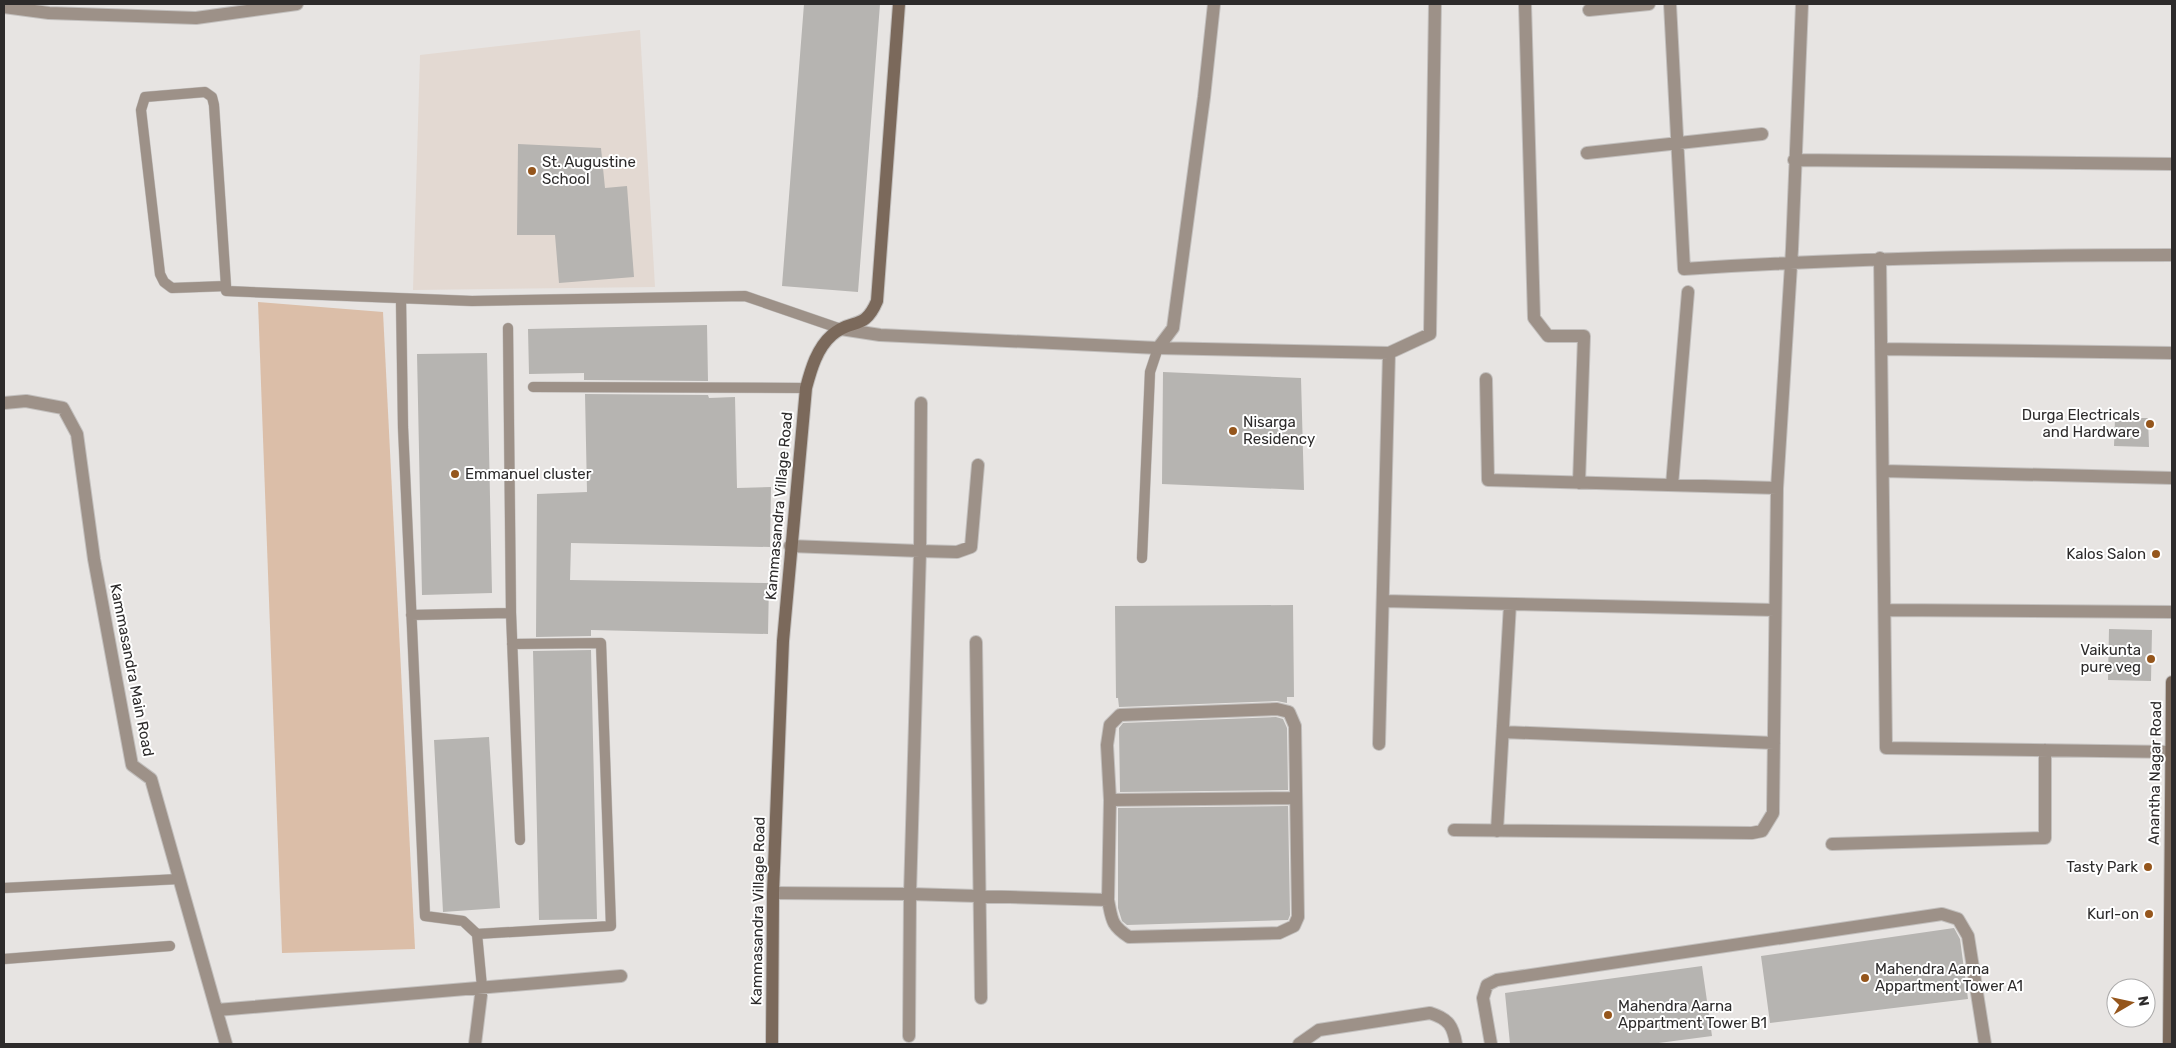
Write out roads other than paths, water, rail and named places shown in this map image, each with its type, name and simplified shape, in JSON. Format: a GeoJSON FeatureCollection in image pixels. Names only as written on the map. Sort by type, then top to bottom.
{"type":"FeatureCollection","features":[{"type":"Feature","properties":{"kind":"street"},"geometry":{"type":"LineString","coordinates":[[4,7],[49,8],[196,18],[297,4]]}},
{"type":"Feature","properties":{"kind":"street","name":"Kammasandra Village Road"},"geometry":{"type":"LineString","coordinates":[[772,1044],[773,893],[783,640],[790,546],[806,388],[812,367],[820,351],[833,334],[866,320],[872,314],[877,301],[899,4]]}},
{"type":"Feature","properties":{"kind":"street"},"geometry":{"type":"LineString","coordinates":[[1158,348],[1173,328],[1204,97],[1214,4]]}},
{"type":"Feature","properties":{"kind":"street"},"geometry":{"type":"LineString","coordinates":[[842,329],[880,335],[1158,348],[1388,353],[1430,334],[1436,4]]}},
{"type":"Feature","properties":{"kind":"street"},"geometry":{"type":"LineString","coordinates":[[1525,4],[1534,318],[1548,336],[1584,336],[1579,483]]}},
{"type":"Feature","properties":{"kind":"street"},"geometry":{"type":"LineString","coordinates":[[1589,10],[1649,4]]}},
{"type":"Feature","properties":{"kind":"street"},"geometry":{"type":"LineString","coordinates":[[1670,4],[1684,269],[1880,258],[2006,255],[2172,255]]}},
{"type":"Feature","properties":{"kind":"street"},"geometry":{"type":"LineString","coordinates":[[1454,830],[1752,833],[1762,831],[1773,813],[1777,488],[1791,263],[1802,4]]}},
{"type":"Feature","properties":{"kind":"street"},"geometry":{"type":"LineString","coordinates":[[1587,153],[1762,134]]}},
{"type":"Feature","properties":{"kind":"street"},"geometry":{"type":"LineString","coordinates":[[1794,160],[2172,164]]}},
{"type":"Feature","properties":{"kind":"street"},"geometry":{"type":"LineString","coordinates":[[1880,258],[1886,748],[2172,752]]}},
{"type":"Feature","properties":{"kind":"street"},"geometry":{"type":"LineString","coordinates":[[1672,485],[1688,292]]}},
{"type":"Feature","properties":{"kind":"street"},"geometry":{"type":"LineString","coordinates":[[1881,349],[2172,353]]}},
{"type":"Feature","properties":{"kind":"street"},"geometry":{"type":"LineString","coordinates":[[1379,744],[1388,353]]}},
{"type":"Feature","properties":{"kind":"street"},"geometry":{"type":"LineString","coordinates":[[1486,380],[1488,480],[1777,488]]}},
{"type":"Feature","properties":{"kind":"street","name":"Kammasandra Main Road"},"geometry":{"type":"LineString","coordinates":[[4,403],[26,401],[63,408],[77,434],[94,559],[132,765],[151,779],[226,1044]]}},
{"type":"Feature","properties":{"kind":"street"},"geometry":{"type":"LineString","coordinates":[[909,1036],[910,894],[920,551],[921,403]]}},
{"type":"Feature","properties":{"kind":"street"},"geometry":{"type":"LineString","coordinates":[[790,546],[957,552],[971,547],[978,465]]}},
{"type":"Feature","properties":{"kind":"street"},"geometry":{"type":"LineString","coordinates":[[1883,471],[2172,478]]}},
{"type":"Feature","properties":{"kind":"street"},"geometry":{"type":"LineString","coordinates":[[1383,601],[1775,610]]}},
{"type":"Feature","properties":{"kind":"street"},"geometry":{"type":"LineString","coordinates":[[1497,831],[1510,604]]}},
{"type":"Feature","properties":{"kind":"street"},"geometry":{"type":"LineString","coordinates":[[1885,610],[2172,612]]}},
{"type":"Feature","properties":{"kind":"street"},"geometry":{"type":"LineString","coordinates":[[976,642],[981,998]]}},
{"type":"Feature","properties":{"kind":"street","name":"Anantha Nagar Road"},"geometry":{"type":"LineString","coordinates":[[2169,1044],[2172,682]]}},
{"type":"Feature","properties":{"kind":"street"},"geometry":{"type":"LineString","coordinates":[[1277,709],[1289,712],[1296,726],[1298,917],[1294,926],[1279,933],[1129,937],[1118,930],[1112,923],[1108,900],[1110,800],[1107,745],[1110,725],[1120,715],[1277,709]]}},
{"type":"Feature","properties":{"kind":"street"},"geometry":{"type":"LineString","coordinates":[[1503,732],[1774,743]]}},
{"type":"Feature","properties":{"kind":"street"},"geometry":{"type":"LineString","coordinates":[[1832,844],[2045,838],[2046,750]]}},
{"type":"Feature","properties":{"kind":"street"},"geometry":{"type":"LineString","coordinates":[[1110,800],[1296,798]]}},
{"type":"Feature","properties":{"kind":"street"},"geometry":{"type":"LineString","coordinates":[[773,893],[910,894],[1108,900]]}},
{"type":"Feature","properties":{"kind":"street"},"geometry":{"type":"LineString","coordinates":[[1491,1044],[1483,998],[1487,985],[1497,980],[1942,914],[1958,918],[1968,936],[1985,1044]]}},
{"type":"Feature","properties":{"kind":"street"},"geometry":{"type":"LineString","coordinates":[[216,1010],[621,976]]}},
{"type":"Feature","properties":{"kind":"street"},"geometry":{"type":"LineString","coordinates":[[475,1044],[482,987]]}},
{"type":"Feature","properties":{"kind":"street"},"geometry":{"type":"LineString","coordinates":[[1299,1044],[1319,1030],[1430,1013],[1443,1017],[1453,1030],[1456,1044]]}},
{"type":"Feature","properties":{"kind":"lane"},"geometry":{"type":"LineString","coordinates":[[226,286],[172,288],[164,282],[160,274],[141,110],[145,97],[205,92],[212,97],[214,105],[226,286],[226,291],[472,302],[745,296],[842,329]]}},
{"type":"Feature","properties":{"kind":"lane"},"geometry":{"type":"LineString","coordinates":[[401,300],[403,427],[425,916],[464,921],[477,934],[482,987]]}},
{"type":"Feature","properties":{"kind":"lane"},"geometry":{"type":"LineString","coordinates":[[508,328],[511,613],[520,840]]}},
{"type":"Feature","properties":{"kind":"lane"},"geometry":{"type":"LineString","coordinates":[[1142,558],[1150,372],[1158,348]]}},
{"type":"Feature","properties":{"kind":"lane"},"geometry":{"type":"LineString","coordinates":[[533,387],[806,388]]}},
{"type":"Feature","properties":{"kind":"lane"},"geometry":{"type":"LineString","coordinates":[[411,615],[511,613]]}},
{"type":"Feature","properties":{"kind":"lane"},"geometry":{"type":"LineString","coordinates":[[477,934],[610,926],[601,642],[512,644]]}},
{"type":"Feature","properties":{"kind":"lane"},"geometry":{"type":"LineString","coordinates":[[4,888],[179,879]]}},
{"type":"Feature","properties":{"kind":"lane"},"geometry":{"type":"LineString","coordinates":[[4,959],[170,946]]}},
{"type":"Feature","properties":{"kind":"place","name":"St. Augustine School"},"geometry":{"type":"Point","coordinates":[532,171]}},
{"type":"Feature","properties":{"kind":"place","name":"Durga Electricals and Hardware"},"geometry":{"type":"Point","coordinates":[2150,424]}},
{"type":"Feature","properties":{"kind":"place","name":"Nisarga Residency"},"geometry":{"type":"Point","coordinates":[1233,431]}},
{"type":"Feature","properties":{"kind":"place","name":"Emmanuel cluster"},"geometry":{"type":"Point","coordinates":[455,474]}},
{"type":"Feature","properties":{"kind":"place","name":"Kalos Salon"},"geometry":{"type":"Point","coordinates":[2156,554]}},
{"type":"Feature","properties":{"kind":"place","name":"Vaikunta pure veg"},"geometry":{"type":"Point","coordinates":[2151,659]}},
{"type":"Feature","properties":{"kind":"place","name":"Tasty Park"},"geometry":{"type":"Point","coordinates":[2148,867]}},
{"type":"Feature","properties":{"kind":"place","name":"Kurl-on"},"geometry":{"type":"Point","coordinates":[2149,914]}},
{"type":"Feature","properties":{"kind":"place","name":"Mahendra Aarna Appartment Tower A1"},"geometry":{"type":"Point","coordinates":[1865,978]}},
{"type":"Feature","properties":{"kind":"place","name":"Mahendra Aarna Appartment Tower B1"},"geometry":{"type":"Point","coordinates":[1608,1015]}}]}
